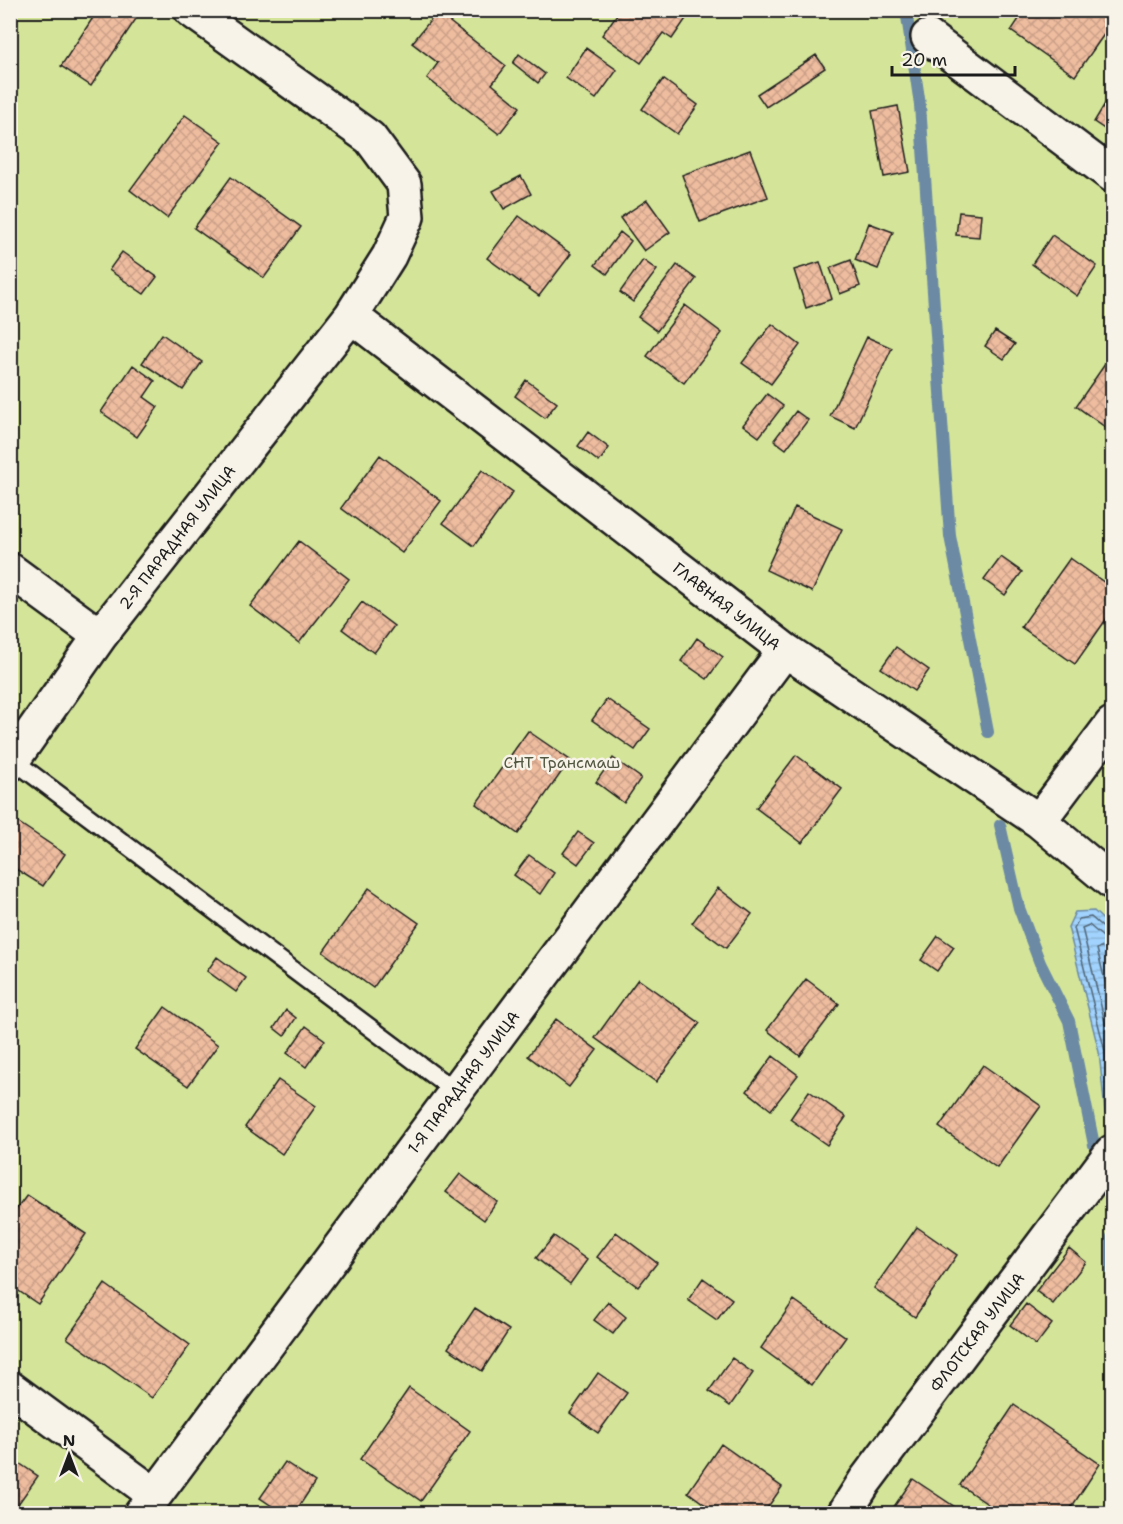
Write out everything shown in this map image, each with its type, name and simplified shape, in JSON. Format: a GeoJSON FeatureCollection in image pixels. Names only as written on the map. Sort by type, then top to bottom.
{"type":"FeatureCollection","features":[{"type":"Feature","properties":{"kind":"street","name":"2-Я ПАРАДНАЯ УЛИЦА"},"geometry":{"type":"LineString","coordinates":[[12,762],[100,636],[351,316],[389,256],[407,217],[404,184],[370,138],[204,14]]}},
{"type":"Feature","properties":{"kind":"street"},"geometry":{"type":"LineString","coordinates":[[928,37],[1113,176]]}},
{"type":"Feature","properties":{"kind":"street","name":"ГЛАВНАЯ УЛИЦА"},"geometry":{"type":"LineString","coordinates":[[351,316],[785,650],[1039,821],[1113,882]]}},
{"type":"Feature","properties":{"kind":"street"},"geometry":{"type":"LineString","coordinates":[[10,570],[100,636]]}},
{"type":"Feature","properties":{"kind":"street","name":"1-Я ПАРАДНАЯ УЛИЦА"},"geometry":{"type":"LineString","coordinates":[[148,1504],[785,650]]}},
{"type":"Feature","properties":{"kind":"street"},"geometry":{"type":"LineString","coordinates":[[1039,821],[1113,724]]}},
{"type":"Feature","properties":{"kind":"street","name":"ФЛОТСКАЯ УЛИЦА"},"geometry":{"type":"LineString","coordinates":[[844,1514],[900,1434],[1113,1152]]}},
{"type":"Feature","properties":{"kind":"street"},"geometry":{"type":"LineString","coordinates":[[10,1388],[148,1504]]}},
{"type":"Feature","properties":{"kind":"lane"},"geometry":{"type":"LineString","coordinates":[[12,762],[456,1092]]}},
{"type":"Feature","properties":{"kind":"green space","name":"СНТ Трансмаш"},"geometry":{"type":"Polygon","coordinates":[[[11,11],[1112,11],[1112,1513],[11,1513],[11,11]]]}},
{"type":"Feature","properties":{"kind":"water"},"geometry":{"type":"Polygon","coordinates":[[[1094,911],[1112,928],[1112,1123],[1105,1112],[1099,1052],[1068,927],[1075,912],[1094,911]]]}},
{"type":"Feature","properties":{"kind":"building"},"geometry":{"type":"Polygon","coordinates":[[[98,10],[124,10],[136,19],[91,86],[61,66],[98,10]]]}},
{"type":"Feature","properties":{"kind":"building"},"geometry":{"type":"Polygon","coordinates":[[[620,10],[692,10],[672,39],[663,33],[641,63],[602,35],[620,10]]]}},
{"type":"Feature","properties":{"kind":"building"},"geometry":{"type":"Polygon","coordinates":[[[1025,10],[1112,10],[1112,23],[1075,76],[1011,31],[1025,10]]]}},
{"type":"Feature","properties":{"kind":"building"},"geometry":{"type":"Polygon","coordinates":[[[437,12],[506,66],[492,84],[520,107],[499,134],[427,78],[438,63],[412,43],[437,12]]]}},
{"type":"Feature","properties":{"kind":"building"},"geometry":{"type":"Polygon","coordinates":[[[586,48],[617,70],[596,99],[566,78],[586,48]]]}},
{"type":"Feature","properties":{"kind":"building"},"geometry":{"type":"Polygon","coordinates":[[[519,54],[545,74],[538,83],[513,63],[519,54]]]}},
{"type":"Feature","properties":{"kind":"building"},"geometry":{"type":"Polygon","coordinates":[[[816,55],[825,68],[766,107],[757,94],[816,55]]]}},
{"type":"Feature","properties":{"kind":"building"},"geometry":{"type":"Polygon","coordinates":[[[663,79],[698,105],[677,134],[642,109],[663,79]]]}},
{"type":"Feature","properties":{"kind":"building"},"geometry":{"type":"Polygon","coordinates":[[[1112,92],[1112,134],[1094,122],[1112,92]]]}},
{"type":"Feature","properties":{"kind":"building"},"geometry":{"type":"Polygon","coordinates":[[[898,106],[910,172],[884,177],[872,111],[898,106]]]}},
{"type":"Feature","properties":{"kind":"building"},"geometry":{"type":"Polygon","coordinates":[[[185,115],[223,142],[167,218],[130,190],[185,115]]]}},
{"type":"Feature","properties":{"kind":"building"},"geometry":{"type":"Polygon","coordinates":[[[750,150],[768,197],[700,222],[682,175],[750,150]]]}},
{"type":"Feature","properties":{"kind":"building"},"geometry":{"type":"Polygon","coordinates":[[[521,176],[531,194],[504,209],[493,191],[521,176]]]}},
{"type":"Feature","properties":{"kind":"building"},"geometry":{"type":"Polygon","coordinates":[[[231,177],[301,227],[264,278],[194,228],[231,177]]]}},
{"type":"Feature","properties":{"kind":"building"},"geometry":{"type":"Polygon","coordinates":[[[647,200],[670,232],[644,251],[620,218],[647,200]]]}},
{"type":"Feature","properties":{"kind":"building"},"geometry":{"type":"Polygon","coordinates":[[[959,212],[981,214],[979,237],[956,235],[959,212]]]}},
{"type":"Feature","properties":{"kind":"building"},"geometry":{"type":"Polygon","coordinates":[[[519,216],[571,254],[539,296],[487,258],[519,216]]]}},
{"type":"Feature","properties":{"kind":"building"},"geometry":{"type":"Polygon","coordinates":[[[869,223],[893,232],[878,269],[855,260],[869,223]]]}},
{"type":"Feature","properties":{"kind":"building"},"geometry":{"type":"Polygon","coordinates":[[[620,232],[631,241],[607,274],[595,265],[620,232]]]}},
{"type":"Feature","properties":{"kind":"building"},"geometry":{"type":"Polygon","coordinates":[[[1052,235],[1097,266],[1077,296],[1032,264],[1052,235]]]}},
{"type":"Feature","properties":{"kind":"building"},"geometry":{"type":"Polygon","coordinates":[[[122,252],[157,277],[144,294],[109,270],[122,252]]]}},
{"type":"Feature","properties":{"kind":"building"},"geometry":{"type":"Polygon","coordinates":[[[643,260],[657,270],[633,302],[620,292],[643,260]]]}},
{"type":"Feature","properties":{"kind":"building"},"geometry":{"type":"Polygon","coordinates":[[[851,260],[860,286],[840,294],[830,268],[851,260]]]}},
{"type":"Feature","properties":{"kind":"building"},"geometry":{"type":"Polygon","coordinates":[[[820,262],[832,299],[806,308],[794,270],[820,262]]]}},
{"type":"Feature","properties":{"kind":"building"},"geometry":{"type":"Polygon","coordinates":[[[677,265],[696,279],[657,331],[638,317],[677,265]]]}},
{"type":"Feature","properties":{"kind":"building"},"geometry":{"type":"Polygon","coordinates":[[[685,305],[722,333],[684,383],[647,356],[685,305]]]}},
{"type":"Feature","properties":{"kind":"building"},"geometry":{"type":"Polygon","coordinates":[[[772,324],[800,345],[771,384],[742,363],[772,324]]]}},
{"type":"Feature","properties":{"kind":"building"},"geometry":{"type":"Polygon","coordinates":[[[995,331],[1015,344],[1004,359],[985,346],[995,331]]]}},
{"type":"Feature","properties":{"kind":"building"},"geometry":{"type":"Polygon","coordinates":[[[162,334],[202,362],[183,390],[142,363],[162,334]]]}},
{"type":"Feature","properties":{"kind":"building"},"geometry":{"type":"Polygon","coordinates":[[[867,337],[892,348],[855,428],[830,416],[867,337]]]}},
{"type":"Feature","properties":{"kind":"building"},"geometry":{"type":"Polygon","coordinates":[[[1112,354],[1112,432],[1076,406],[1112,354]]]}},
{"type":"Feature","properties":{"kind":"building"},"geometry":{"type":"Polygon","coordinates":[[[133,365],[155,381],[144,397],[158,407],[137,437],[101,412],[133,365]]]}},
{"type":"Feature","properties":{"kind":"building"},"geometry":{"type":"Polygon","coordinates":[[[526,380],[557,403],[545,418],[515,396],[526,380]]]}},
{"type":"Feature","properties":{"kind":"building"},"geometry":{"type":"Polygon","coordinates":[[[767,394],[783,406],[759,437],[743,425],[767,394]]]}},
{"type":"Feature","properties":{"kind":"building"},"geometry":{"type":"Polygon","coordinates":[[[796,411],[808,420],[786,449],[774,440],[796,411]]]}},
{"type":"Feature","properties":{"kind":"building"},"geometry":{"type":"Polygon","coordinates":[[[588,432],[609,448],[599,462],[578,446],[588,432]]]}},
{"type":"Feature","properties":{"kind":"building"},"geometry":{"type":"Polygon","coordinates":[[[380,455],[441,501],[402,553],[341,508],[380,455]]]}},
{"type":"Feature","properties":{"kind":"building"},"geometry":{"type":"Polygon","coordinates":[[[482,470],[513,492],[474,546],[443,523],[482,470]]]}},
{"type":"Feature","properties":{"kind":"building"},"geometry":{"type":"Polygon","coordinates":[[[795,507],[842,529],[812,592],[766,570],[795,507]]]}},
{"type":"Feature","properties":{"kind":"building"},"geometry":{"type":"Polygon","coordinates":[[[299,541],[349,579],[299,643],[250,606],[299,541]]]}},
{"type":"Feature","properties":{"kind":"building"},"geometry":{"type":"Polygon","coordinates":[[[1001,557],[1022,572],[1005,595],[984,580],[1001,557]]]}},
{"type":"Feature","properties":{"kind":"building"},"geometry":{"type":"Polygon","coordinates":[[[1070,558],[1112,588],[1112,611],[1075,664],[1021,627],[1070,558]]]}},
{"type":"Feature","properties":{"kind":"building"},"geometry":{"type":"Polygon","coordinates":[[[362,602],[394,626],[374,653],[342,629],[362,602]]]}},
{"type":"Feature","properties":{"kind":"building"},"geometry":{"type":"Polygon","coordinates":[[[697,638],[723,657],[707,679],[681,661],[697,638]]]}},
{"type":"Feature","properties":{"kind":"building"},"geometry":{"type":"Polygon","coordinates":[[[896,647],[929,670],[914,691],[881,668],[896,647]]]}},
{"type":"Feature","properties":{"kind":"building"},"geometry":{"type":"Polygon","coordinates":[[[607,699],[650,729],[635,750],[592,720],[607,699]]]}},
{"type":"Feature","properties":{"kind":"building"},"geometry":{"type":"Polygon","coordinates":[[[528,731],[570,760],[518,834],[476,804],[528,731]]]}},
{"type":"Feature","properties":{"kind":"building"},"geometry":{"type":"Polygon","coordinates":[[[796,755],[842,789],[802,843],[756,808],[796,755]]]}},
{"type":"Feature","properties":{"kind":"building"},"geometry":{"type":"Polygon","coordinates":[[[613,758],[641,778],[624,803],[596,782],[613,758]]]}},
{"type":"Feature","properties":{"kind":"building"},"geometry":{"type":"Polygon","coordinates":[[[10,817],[65,854],[43,886],[16,869],[10,877],[10,817]]]}},
{"type":"Feature","properties":{"kind":"building"},"geometry":{"type":"Polygon","coordinates":[[[578,832],[594,843],[578,864],[563,853],[578,832]]]}},
{"type":"Feature","properties":{"kind":"building"},"geometry":{"type":"Polygon","coordinates":[[[529,855],[554,873],[540,894],[514,875],[529,855]]]}},
{"type":"Feature","properties":{"kind":"building"},"geometry":{"type":"Polygon","coordinates":[[[369,888],[419,923],[373,988],[323,952],[369,888]]]}},
{"type":"Feature","properties":{"kind":"building"},"geometry":{"type":"Polygon","coordinates":[[[718,888],[752,914],[726,948],[692,923],[718,888]]]}},
{"type":"Feature","properties":{"kind":"building"},"geometry":{"type":"Polygon","coordinates":[[[938,936],[954,947],[937,971],[921,960],[938,936]]]}},
{"type":"Feature","properties":{"kind":"building"},"geometry":{"type":"Polygon","coordinates":[[[217,957],[246,978],[236,992],[207,971],[217,957]]]}},
{"type":"Feature","properties":{"kind":"building"},"geometry":{"type":"Polygon","coordinates":[[[638,979],[700,1023],[656,1082],[595,1038],[638,979]]]}},
{"type":"Feature","properties":{"kind":"building"},"geometry":{"type":"Polygon","coordinates":[[[806,979],[839,1004],[800,1056],[767,1030],[806,979]]]}},
{"type":"Feature","properties":{"kind":"building"},"geometry":{"type":"Polygon","coordinates":[[[165,1007],[218,1045],[188,1086],[135,1049],[165,1007]]]}},
{"type":"Feature","properties":{"kind":"building"},"geometry":{"type":"Polygon","coordinates":[[[286,1010],[296,1018],[284,1036],[274,1028],[286,1010]]]}},
{"type":"Feature","properties":{"kind":"building"},"geometry":{"type":"Polygon","coordinates":[[[556,1019],[597,1050],[569,1087],[528,1056],[556,1019]]]}},
{"type":"Feature","properties":{"kind":"building"},"geometry":{"type":"Polygon","coordinates":[[[306,1026],[325,1040],[306,1067],[287,1053],[306,1026]]]}},
{"type":"Feature","properties":{"kind":"building"},"geometry":{"type":"Polygon","coordinates":[[[773,1056],[798,1075],[771,1110],[747,1091],[773,1056]]]}},
{"type":"Feature","properties":{"kind":"building"},"geometry":{"type":"Polygon","coordinates":[[[983,1065],[1041,1106],[997,1168],[939,1127],[983,1065]]]}},
{"type":"Feature","properties":{"kind":"building"},"geometry":{"type":"Polygon","coordinates":[[[278,1080],[316,1106],[282,1154],[245,1127],[278,1080]]]}},
{"type":"Feature","properties":{"kind":"building"},"geometry":{"type":"Polygon","coordinates":[[[809,1091],[846,1117],[827,1145],[790,1119],[809,1091]]]}},
{"type":"Feature","properties":{"kind":"building"},"geometry":{"type":"Polygon","coordinates":[[[460,1174],[497,1202],[484,1220],[446,1192],[460,1174]]]}},
{"type":"Feature","properties":{"kind":"building"},"geometry":{"type":"Polygon","coordinates":[[[27,1195],[86,1234],[38,1304],[10,1285],[10,1218],[27,1195]]]}},
{"type":"Feature","properties":{"kind":"building"},"geometry":{"type":"Polygon","coordinates":[[[917,1227],[957,1255],[915,1317],[874,1288],[917,1227]]]}},
{"type":"Feature","properties":{"kind":"building"},"geometry":{"type":"Polygon","coordinates":[[[616,1232],[657,1263],[638,1287],[597,1257],[616,1232]]]}},
{"type":"Feature","properties":{"kind":"building"},"geometry":{"type":"Polygon","coordinates":[[[554,1236],[587,1260],[570,1284],[536,1258],[554,1236]]]}},
{"type":"Feature","properties":{"kind":"building"},"geometry":{"type":"Polygon","coordinates":[[[1069,1248],[1086,1262],[1053,1304],[1036,1291],[1069,1248]]]}},
{"type":"Feature","properties":{"kind":"building"},"geometry":{"type":"Polygon","coordinates":[[[703,1278],[732,1299],[717,1320],[688,1300],[703,1278]]]}},
{"type":"Feature","properties":{"kind":"building"},"geometry":{"type":"Polygon","coordinates":[[[105,1284],[190,1345],[152,1398],[67,1338],[105,1284]]]}},
{"type":"Feature","properties":{"kind":"building"},"geometry":{"type":"Polygon","coordinates":[[[794,1300],[846,1337],[812,1385],[761,1348],[794,1300]]]}},
{"type":"Feature","properties":{"kind":"building"},"geometry":{"type":"Polygon","coordinates":[[[608,1302],[626,1317],[613,1334],[594,1320],[608,1302]]]}},
{"type":"Feature","properties":{"kind":"building"},"geometry":{"type":"Polygon","coordinates":[[[1026,1304],[1052,1324],[1036,1345],[1010,1325],[1026,1304]]]}},
{"type":"Feature","properties":{"kind":"building"},"geometry":{"type":"Polygon","coordinates":[[[475,1308],[509,1330],[482,1371],[448,1348],[475,1308]]]}},
{"type":"Feature","properties":{"kind":"building"},"geometry":{"type":"Polygon","coordinates":[[[732,1358],[753,1373],[730,1406],[709,1391],[732,1358]]]}},
{"type":"Feature","properties":{"kind":"building"},"geometry":{"type":"Polygon","coordinates":[[[598,1373],[627,1393],[598,1433],[570,1413],[598,1373]]]}},
{"type":"Feature","properties":{"kind":"building"},"geometry":{"type":"Polygon","coordinates":[[[409,1388],[470,1431],[421,1501],[360,1459],[409,1388]]]}},
{"type":"Feature","properties":{"kind":"building"},"geometry":{"type":"Polygon","coordinates":[[[1014,1405],[1100,1464],[1067,1514],[1002,1514],[960,1485],[1014,1405]]]}},
{"type":"Feature","properties":{"kind":"building"},"geometry":{"type":"Polygon","coordinates":[[[721,1444],[782,1487],[763,1514],[718,1514],[688,1492],[721,1444]]]}},
{"type":"Feature","properties":{"kind":"building"},"geometry":{"type":"Polygon","coordinates":[[[10,1457],[38,1476],[11,1514],[10,1514],[10,1457]]]}},
{"type":"Feature","properties":{"kind":"building"},"geometry":{"type":"Polygon","coordinates":[[[285,1462],[315,1482],[294,1514],[284,1514],[260,1498],[285,1462]]]}},
{"type":"Feature","properties":{"kind":"building"},"geometry":{"type":"Polygon","coordinates":[[[913,1479],[961,1511],[959,1514],[894,1514],[891,1511],[913,1479]]]}},
{"type":"Feature","properties":{"kind":"waterway"},"geometry":{"type":"LineString","coordinates":[[906,10],[920,105],[950,536],[988,732]]}},
{"type":"Feature","properties":{"kind":"waterway"},"geometry":{"type":"LineString","coordinates":[[1000,825],[1019,908],[1040,963],[1069,1021],[1094,1145]]}},
{"type":"Feature","properties":{"kind":"waterway"},"geometry":{"type":"LineString","coordinates":[[1112,1237],[1112,1278]]}}]}
